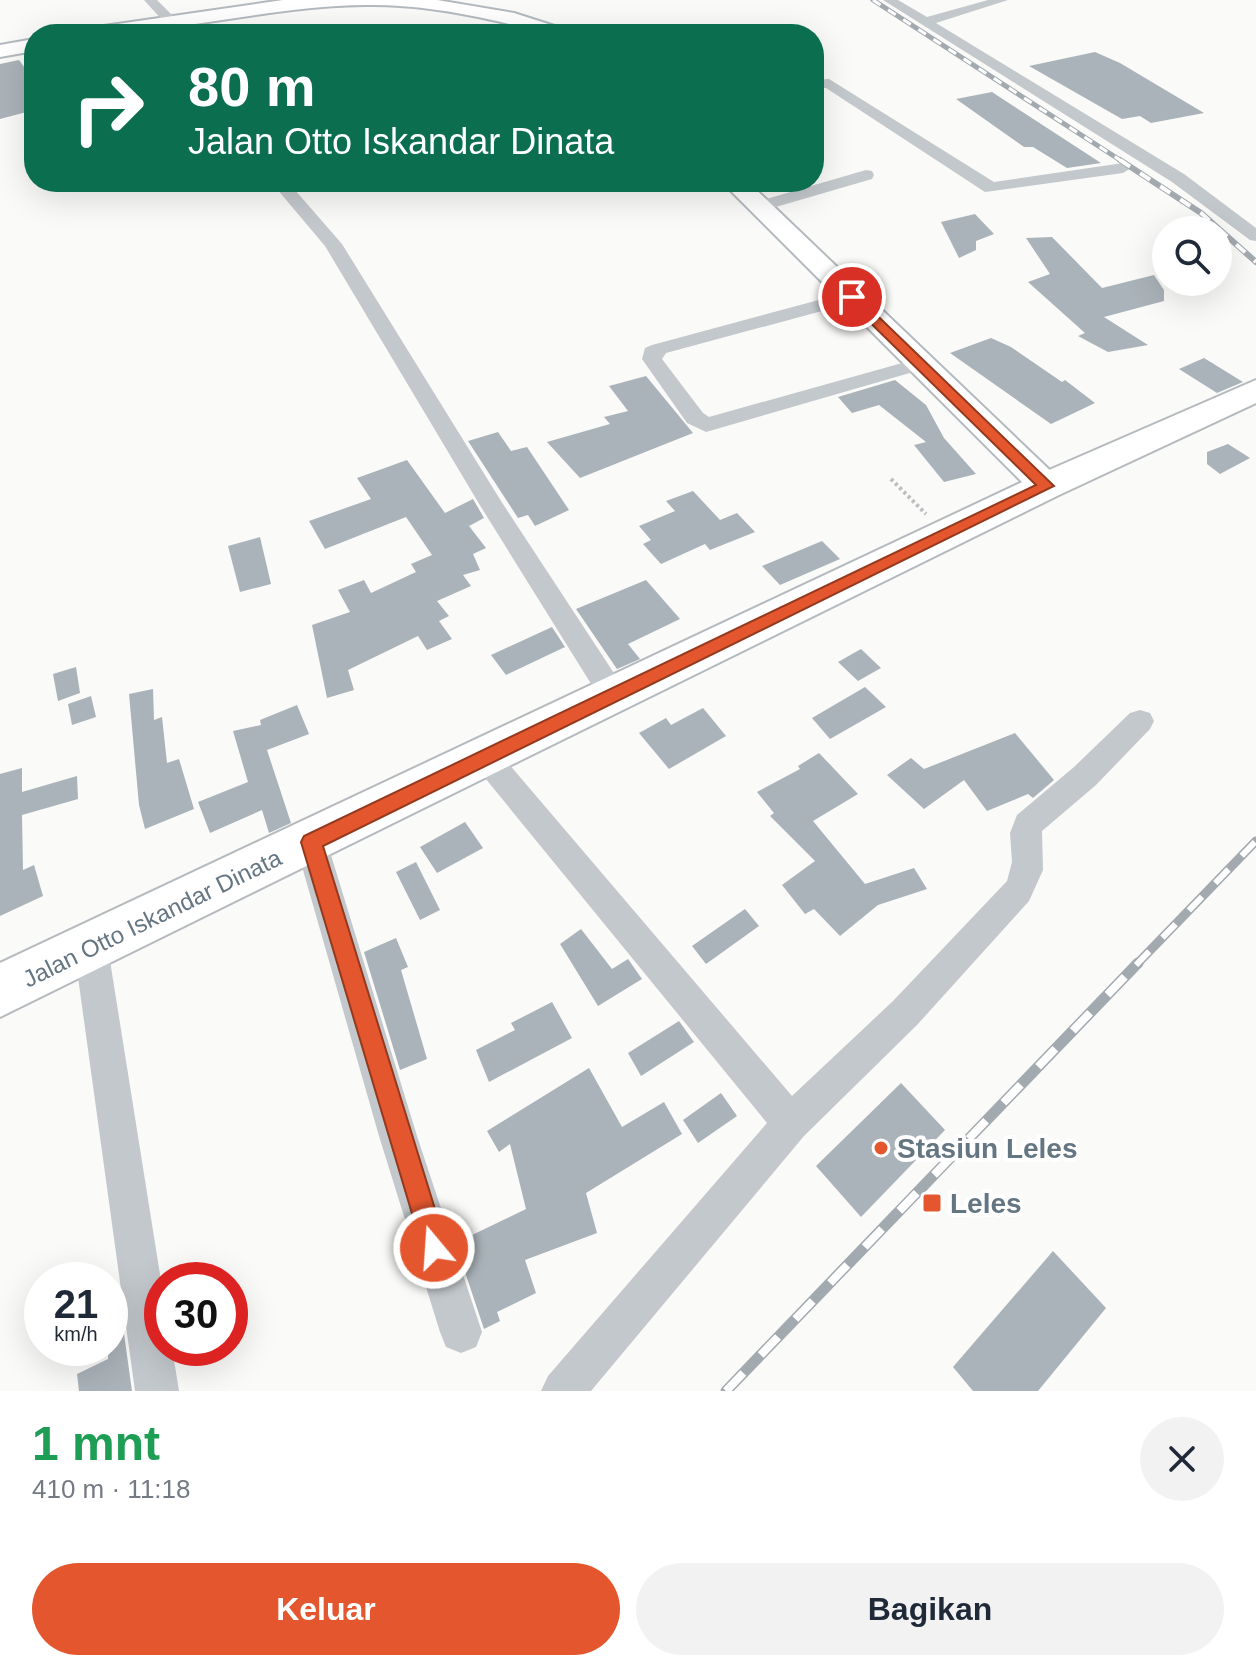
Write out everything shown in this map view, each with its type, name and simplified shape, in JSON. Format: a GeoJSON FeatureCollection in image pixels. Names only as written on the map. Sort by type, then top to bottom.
{"type":"FeatureCollection","features":[{"type":"Feature","properties":{"kind":"main road","name":"Jalan Otto Iskandar Dinata"},"geometry":{"type":"LineString","coordinates":[[0,991],[1046,486],[1256,390]]}},
{"type":"Feature","properties":{"kind":"street"},"geometry":{"type":"LineString","coordinates":[[150,0],[157,24]]}},
{"type":"Feature","properties":{"kind":"street"},"geometry":{"type":"LineString","coordinates":[[170,24],[307,2],[363,0]]}},
{"type":"Feature","properties":{"kind":"street"},"geometry":{"type":"LineString","coordinates":[[371,0],[487,11],[528,24]]}},
{"type":"Feature","properties":{"kind":"street"},"geometry":{"type":"LineString","coordinates":[[889,0],[1167,171],[1256,236]]}},
{"type":"Feature","properties":{"kind":"street"},"geometry":{"type":"LineString","coordinates":[[925,22],[1002,0]]}},
{"type":"Feature","properties":{"kind":"street"},"geometry":{"type":"LineString","coordinates":[[0,51],[24,47]]}},
{"type":"Feature","properties":{"kind":"street"},"geometry":{"type":"LineString","coordinates":[[824,83],[829,83],[991,188],[1123,168]]}},
{"type":"Feature","properties":{"kind":"street"},"geometry":{"type":"LineString","coordinates":[[824,188],[866,175]]}},
{"type":"Feature","properties":{"kind":"street"},"geometry":{"type":"LineString","coordinates":[[288,192],[333,244],[493,507],[613,695]]}},
{"type":"Feature","properties":{"kind":"street"},"geometry":{"type":"LineString","coordinates":[[744,192],[1046,486]]}},
{"type":"Feature","properties":{"kind":"street"},"geometry":{"type":"LineString","coordinates":[[759,207],[809,192]]}},
{"type":"Feature","properties":{"kind":"street"},"geometry":{"type":"LineString","coordinates":[[852,297],[659,349],[652,352],[652,359],[695,418],[706,425],[920,364]]}},
{"type":"Feature","properties":{"kind":"street"},"geometry":{"type":"LineString","coordinates":[[563,1391],[791,1123],[905,1013],[1018,891],[1027,875],[1030,859],[1024,835],[1028,824],[1085,776],[1140,721]]}},
{"type":"Feature","properties":{"kind":"street"},"geometry":{"type":"LineString","coordinates":[[486,758],[791,1123]]}},
{"type":"Feature","properties":{"kind":"street"},"geometry":{"type":"LineString","coordinates":[[311,842],[398,1136],[461,1332]]}},
{"type":"Feature","properties":{"kind":"street"},"geometry":{"type":"LineString","coordinates":[[91,948],[157,1391]]}},
{"type":"Feature","properties":{"kind":"path"},"geometry":{"type":"LineString","coordinates":[[891,479],[947,534]]}},
{"type":"Feature","properties":{"kind":"building"},"geometry":{"type":"Polygon","coordinates":[[[1095,52],[1120,63],[1204,113],[1151,123],[1140,116],[1122,119],[1029,66],[1095,52]]]}},
{"type":"Feature","properties":{"kind":"building"},"geometry":{"type":"Polygon","coordinates":[[[19,60],[24,67],[24,113],[0,119],[0,64],[19,60]]]}},
{"type":"Feature","properties":{"kind":"building"},"geometry":{"type":"Polygon","coordinates":[[[992,92],[1101,163],[1067,168],[1033,147],[1024,147],[956,99],[992,92]]]}},
{"type":"Feature","properties":{"kind":"building"},"geometry":{"type":"Polygon","coordinates":[[[975,214],[994,234],[976,241],[976,250],[959,258],[941,222],[975,214]]]}},
{"type":"Feature","properties":{"kind":"building"},"geometry":{"type":"Polygon","coordinates":[[[1052,237],[1102,288],[1152,276],[1152,296],[1164,296],[1164,301],[1104,317],[1148,345],[1108,352],[1078,336],[1085,333],[1028,282],[1050,274],[1026,238],[1052,237]]]}},
{"type":"Feature","properties":{"kind":"building"},"geometry":{"type":"Polygon","coordinates":[[[991,338],[1011,347],[1062,382],[1065,380],[1095,403],[1051,424],[950,353],[991,338]]]}},
{"type":"Feature","properties":{"kind":"building"},"geometry":{"type":"Polygon","coordinates":[[[1204,358],[1243,382],[1217,393],[1179,369],[1204,358]]]}},
{"type":"Feature","properties":{"kind":"building"},"geometry":{"type":"Polygon","coordinates":[[[646,376],[693,433],[580,478],[547,442],[610,424],[604,417],[628,411],[609,386],[646,376]]]}},
{"type":"Feature","properties":{"kind":"building"},"geometry":{"type":"Polygon","coordinates":[[[895,380],[926,405],[944,438],[976,474],[944,482],[914,445],[926,442],[879,405],[852,413],[838,397],[895,380]]]}},
{"type":"Feature","properties":{"kind":"building"},"geometry":{"type":"Polygon","coordinates":[[[498,432],[511,451],[527,447],[569,510],[535,526],[528,515],[518,518],[468,441],[498,432]]]}},
{"type":"Feature","properties":{"kind":"building"},"geometry":{"type":"Polygon","coordinates":[[[1228,444],[1250,458],[1220,474],[1207,464],[1207,452],[1228,444]]]}},
{"type":"Feature","properties":{"kind":"building"},"geometry":{"type":"Polygon","coordinates":[[[407,460],[445,513],[473,499],[484,518],[469,526],[486,548],[473,554],[480,570],[463,575],[471,586],[437,601],[449,616],[439,621],[452,639],[427,650],[418,636],[348,670],[354,690],[327,698],[312,625],[350,612],[338,590],[364,580],[371,593],[416,572],[411,564],[432,555],[406,517],[325,549],[309,521],[371,499],[357,478],[407,460]]]}},
{"type":"Feature","properties":{"kind":"building"},"geometry":{"type":"Polygon","coordinates":[[[693,491],[720,520],[737,513],[755,532],[710,550],[705,544],[661,564],[643,544],[651,540],[639,526],[675,511],[666,501],[693,491]]]}},
{"type":"Feature","properties":{"kind":"building"},"geometry":{"type":"Polygon","coordinates":[[[260,537],[271,584],[240,592],[228,546],[260,537]]]}},
{"type":"Feature","properties":{"kind":"building"},"geometry":{"type":"Polygon","coordinates":[[[822,541],[840,559],[780,585],[762,566],[822,541]]]}},
{"type":"Feature","properties":{"kind":"building"},"geometry":{"type":"Polygon","coordinates":[[[646,580],[680,619],[628,644],[640,659],[617,669],[576,609],[646,580]]]}},
{"type":"Feature","properties":{"kind":"building"},"geometry":{"type":"Polygon","coordinates":[[[552,627],[565,647],[506,675],[491,655],[552,627]]]}},
{"type":"Feature","properties":{"kind":"building"},"geometry":{"type":"Polygon","coordinates":[[[861,649],[881,668],[858,681],[838,662],[861,649]]]}},
{"type":"Feature","properties":{"kind":"building"},"geometry":{"type":"Polygon","coordinates":[[[76,667],[80,693],[58,701],[53,674],[76,667]]]}},
{"type":"Feature","properties":{"kind":"building"},"geometry":{"type":"Polygon","coordinates":[[[865,687],[886,707],[830,739],[812,718],[865,687]]]}},
{"type":"Feature","properties":{"kind":"building"},"geometry":{"type":"Polygon","coordinates":[[[153,689],[154,720],[162,717],[167,763],[179,759],[194,809],[145,829],[139,805],[129,694],[153,689]]]}},
{"type":"Feature","properties":{"kind":"building"},"geometry":{"type":"Polygon","coordinates":[[[91,696],[96,717],[72,725],[68,704],[91,696]]]}},
{"type":"Feature","properties":{"kind":"building"},"geometry":{"type":"Polygon","coordinates":[[[297,705],[309,734],[267,750],[291,823],[269,833],[262,810],[210,833],[198,802],[248,782],[233,731],[261,725],[260,720],[297,705]]]}},
{"type":"Feature","properties":{"kind":"building"},"geometry":{"type":"Polygon","coordinates":[[[703,708],[726,736],[669,769],[639,733],[666,718],[671,725],[703,708]]]}},
{"type":"Feature","properties":{"kind":"building"},"geometry":{"type":"Polygon","coordinates":[[[1015,733],[1054,780],[1033,798],[1028,794],[987,811],[964,780],[924,809],[887,775],[911,758],[924,769],[1015,733]]]}},
{"type":"Feature","properties":{"kind":"building"},"geometry":{"type":"Polygon","coordinates":[[[819,753],[858,794],[813,821],[865,884],[914,868],[927,889],[878,905],[840,936],[814,909],[805,914],[782,885],[815,861],[770,816],[774,813],[757,792],[800,769],[798,766],[819,753]]]}},
{"type":"Feature","properties":{"kind":"building"},"geometry":{"type":"Polygon","coordinates":[[[22,768],[22,792],[77,776],[78,799],[22,815],[23,870],[34,865],[43,896],[0,916],[0,774],[22,768]]]}},
{"type":"Feature","properties":{"kind":"building"},"geometry":{"type":"Polygon","coordinates":[[[465,822],[483,848],[437,873],[420,847],[465,822]]]}},
{"type":"Feature","properties":{"kind":"building"},"geometry":{"type":"Polygon","coordinates":[[[416,862],[440,910],[420,920],[396,872],[416,862]]]}},
{"type":"Feature","properties":{"kind":"building"},"geometry":{"type":"Polygon","coordinates":[[[745,909],[759,926],[706,964],[692,946],[745,909]]]}},
{"type":"Feature","properties":{"kind":"building"},"geometry":{"type":"Polygon","coordinates":[[[581,929],[612,969],[628,959],[642,979],[598,1006],[560,944],[581,929]]]}},
{"type":"Feature","properties":{"kind":"building"},"geometry":{"type":"Polygon","coordinates":[[[396,938],[408,967],[401,970],[427,1059],[400,1070],[364,952],[396,938]]]}},
{"type":"Feature","properties":{"kind":"building"},"geometry":{"type":"Polygon","coordinates":[[[552,1002],[572,1038],[489,1082],[476,1050],[515,1030],[511,1023],[552,1002]]]}},
{"type":"Feature","properties":{"kind":"building"},"geometry":{"type":"Polygon","coordinates":[[[679,1021],[694,1042],[641,1076],[628,1053],[679,1021]]]}},
{"type":"Feature","properties":{"kind":"building"},"geometry":{"type":"Polygon","coordinates":[[[589,1068],[622,1127],[664,1102],[682,1134],[586,1193],[597,1233],[525,1260],[536,1293],[497,1312],[500,1321],[484,1329],[454,1239],[469,1232],[470,1236],[526,1209],[510,1144],[499,1152],[487,1131],[589,1068]]]}},
{"type":"Feature","properties":{"kind":"building","name":"Stasiun Leles"},"geometry":{"type":"Polygon","coordinates":[[[901,1083],[945,1130],[861,1217],[816,1166],[901,1083]]]}},
{"type":"Feature","properties":{"kind":"building"},"geometry":{"type":"Polygon","coordinates":[[[721,1093],[737,1116],[698,1143],[683,1120],[721,1093]]]}},
{"type":"Feature","properties":{"kind":"building"},"geometry":{"type":"Polygon","coordinates":[[[1053,1251],[1106,1308],[1038,1391],[973,1391],[953,1367],[1053,1251]]]}},
{"type":"Feature","properties":{"kind":"building"},"geometry":{"type":"Polygon","coordinates":[[[128,1362],[132,1391],[79,1391],[77,1374],[94,1366],[128,1366],[128,1362]]]}},
{"type":"Feature","properties":{"kind":"railway"},"geometry":{"type":"LineString","coordinates":[[873,0],[1123,162]]}},
{"type":"Feature","properties":{"kind":"railway"},"geometry":{"type":"LineString","coordinates":[[1120,160],[1201,213],[1256,262]]}},
{"type":"Feature","properties":{"kind":"railway"},"geometry":{"type":"LineString","coordinates":[[1136,965],[1256,841]]}},
{"type":"Feature","properties":{"kind":"railway"},"geometry":{"type":"LineString","coordinates":[[726,1391],[1138,963]]}},
{"type":"Feature","properties":{"kind":"place","name":"Stasiun Leles"},"geometry":{"type":"Point","coordinates":[881,1148]}},
{"type":"Feature","properties":{"kind":"place","name":"Leles"},"geometry":{"type":"Point","coordinates":[932,1203]}},
{"type":"Feature","properties":{"kind":"route"},"geometry":{"type":"LineString","coordinates":[[434,1248],[311,842],[1046,486],[852,297]]}}]}
